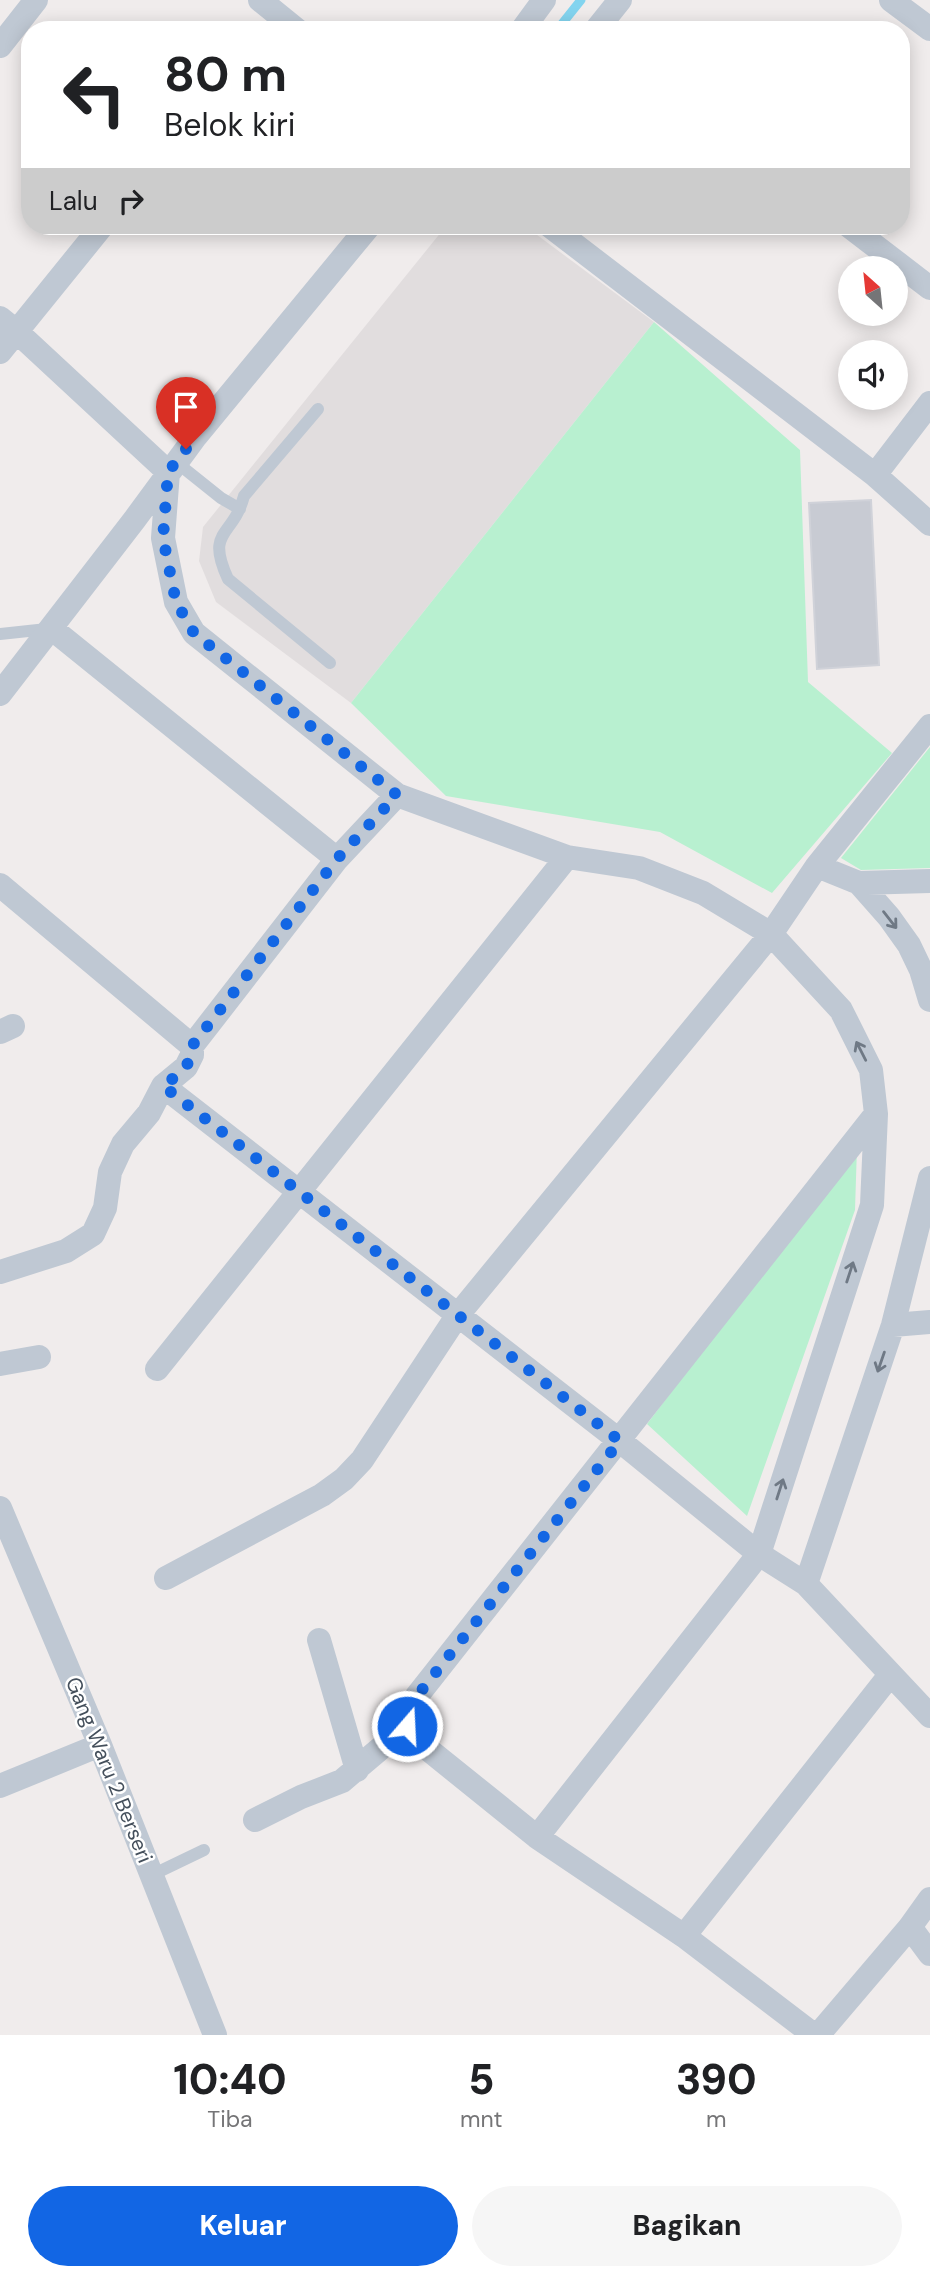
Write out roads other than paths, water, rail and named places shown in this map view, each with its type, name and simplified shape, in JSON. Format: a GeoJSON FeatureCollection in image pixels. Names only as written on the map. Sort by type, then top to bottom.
{"type":"FeatureCollection","features":[{"type":"Feature","properties":{"kind":"street"},"geometry":{"type":"LineString","coordinates":[[0,46],[36,0]]}},
{"type":"Feature","properties":{"kind":"street"},"geometry":{"type":"LineString","coordinates":[[529,21],[544,0]]}},
{"type":"Feature","properties":{"kind":"street"},"geometry":{"type":"LineString","coordinates":[[603,21],[620,0]]}},
{"type":"Feature","properties":{"kind":"street"},"geometry":{"type":"LineString","coordinates":[[891,0],[930,29]]}},
{"type":"Feature","properties":{"kind":"street"},"geometry":{"type":"LineString","coordinates":[[0,352],[8,324],[93,235]]}},
{"type":"Feature","properties":{"kind":"street"},"geometry":{"type":"LineString","coordinates":[[0,694],[135,519],[179,470],[362,235]]}},
{"type":"Feature","properties":{"kind":"street"},"geometry":{"type":"LineString","coordinates":[[562,235],[875,475],[930,524]]}},
{"type":"Feature","properties":{"kind":"street"},"geometry":{"type":"LineString","coordinates":[[861,235],[930,288]]}},
{"type":"Feature","properties":{"kind":"street"},"geometry":{"type":"LineString","coordinates":[[8,324],[179,470]]}},
{"type":"Feature","properties":{"kind":"street"},"geometry":{"type":"LineString","coordinates":[[875,475],[930,403]]}},
{"type":"Feature","properties":{"kind":"street"},"geometry":{"type":"LineString","coordinates":[[179,470],[163,538],[176,602],[194,633],[397,795],[567,857],[639,868],[703,893],[771,934],[841,1010],[871,1070],[876,1114],[872,1205],[759,1553],[537,1837]]}},
{"type":"Feature","properties":{"kind":"street"},"geometry":{"type":"LineString","coordinates":[[51,628],[337,859]]}},
{"type":"Feature","properties":{"kind":"street"},"geometry":{"type":"LineString","coordinates":[[166,1578],[322,1495],[344,1479],[362,1460],[457,1316],[771,934],[817,866],[930,726]]}},
{"type":"Feature","properties":{"kind":"street"},"geometry":{"type":"LineString","coordinates":[[0,1272],[66,1251],[93,1234],[105,1208],[110,1172],[123,1144],[149,1112],[163,1086],[186,1067],[192,1055],[192,1046],[337,859],[397,795]]}},
{"type":"Feature","properties":{"kind":"street"},"geometry":{"type":"LineString","coordinates":[[158,1369],[567,857]]}},
{"type":"Feature","properties":{"kind":"street"},"geometry":{"type":"LineString","coordinates":[[817,866],[859,883],[930,881]]}},
{"type":"Feature","properties":{"kind":"street"},"geometry":{"type":"LineString","coordinates":[[859,883],[909,945],[921,970],[930,1000]]}},
{"type":"Feature","properties":{"kind":"street"},"geometry":{"type":"LineString","coordinates":[[0,885],[192,1046]]}},
{"type":"Feature","properties":{"kind":"street"},"geometry":{"type":"LineString","coordinates":[[163,1086],[620,1441],[759,1553],[806,1584],[930,1716]]}},
{"type":"Feature","properties":{"kind":"street"},"geometry":{"type":"LineString","coordinates":[[876,1114],[409,1706],[407,1726],[419,1742],[537,1837],[684,1936],[816,2035],[910,1927],[930,1899]]}},
{"type":"Feature","properties":{"kind":"street"},"geometry":{"type":"LineString","coordinates":[[806,1584],[893,1325],[930,1178]]}},
{"type":"Feature","properties":{"kind":"street"},"geometry":{"type":"LineString","coordinates":[[893,1325],[930,1322]]}},
{"type":"Feature","properties":{"kind":"street"},"geometry":{"type":"LineString","coordinates":[[0,1364],[39,1357]]}},
{"type":"Feature","properties":{"kind":"street","name":"Gang Waru 2 Berseri"},"geometry":{"type":"LineString","coordinates":[[0,1508],[100,1745],[215,2035]]}},
{"type":"Feature","properties":{"kind":"street"},"geometry":{"type":"LineString","coordinates":[[319,1640],[356,1770]]}},
{"type":"Feature","properties":{"kind":"street"},"geometry":{"type":"LineString","coordinates":[[684,1936],[890,1675]]}},
{"type":"Feature","properties":{"kind":"street"},"geometry":{"type":"LineString","coordinates":[[255,1820],[301,1797],[342,1781],[407,1726]]}},
{"type":"Feature","properties":{"kind":"street"},"geometry":{"type":"LineString","coordinates":[[0,1786],[100,1745]]}},
{"type":"Feature","properties":{"kind":"street"},"geometry":{"type":"LineString","coordinates":[[910,1927],[930,1954]]}},
{"type":"Feature","properties":{"kind":"lane"},"geometry":{"type":"LineString","coordinates":[[317,409],[244,496],[240,509],[218,542],[219,559],[228,579],[330,663]]}},
{"type":"Feature","properties":{"kind":"lane"},"geometry":{"type":"LineString","coordinates":[[179,470],[240,509]]}},
{"type":"Feature","properties":{"kind":"lane"},"geometry":{"type":"LineString","coordinates":[[0,634],[51,628]]}},
{"type":"Feature","properties":{"kind":"lane"},"geometry":{"type":"LineString","coordinates":[[152,1875],[204,1850]]}},
{"type":"Feature","properties":{"kind":"waterway"},"geometry":{"type":"LineString","coordinates":[[564,21],[581,0]]}}]}
